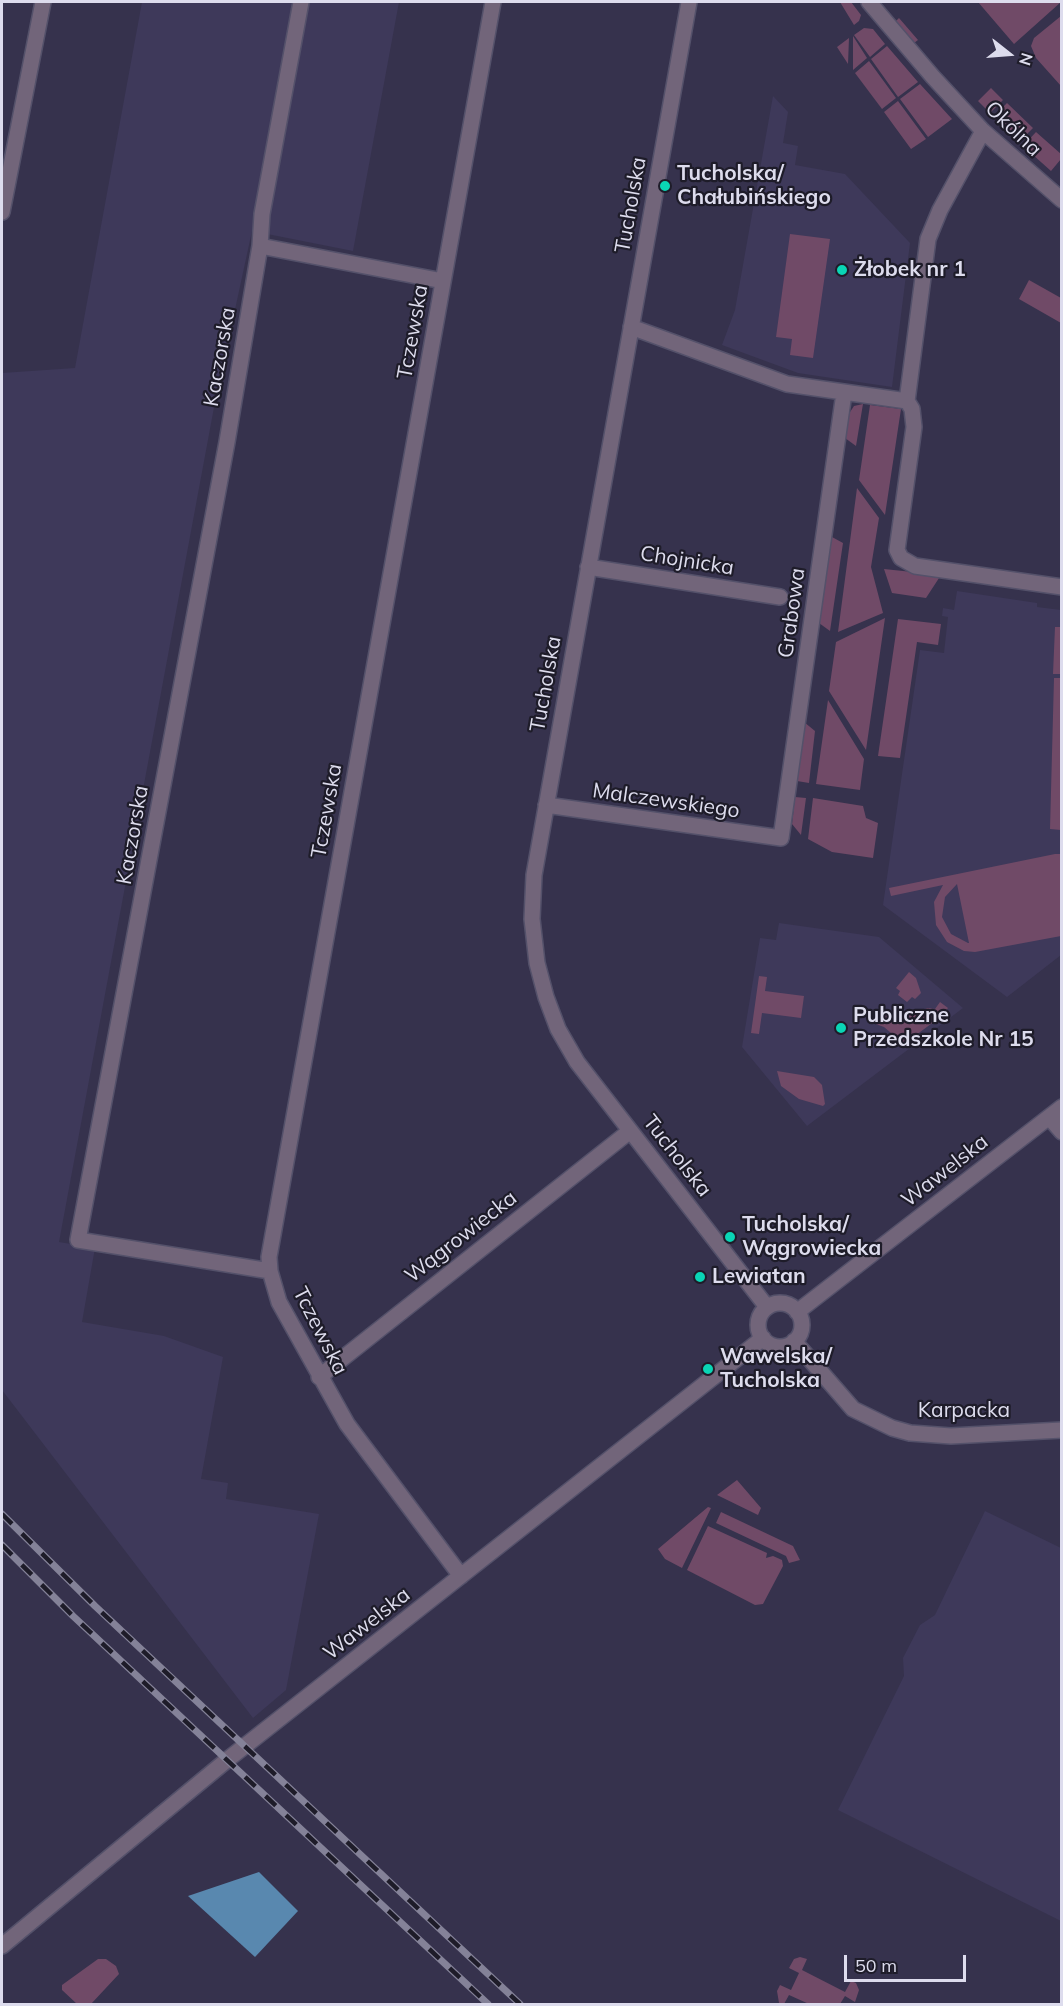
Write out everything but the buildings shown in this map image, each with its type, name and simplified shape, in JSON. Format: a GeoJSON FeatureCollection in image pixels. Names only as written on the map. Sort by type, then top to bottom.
{"type":"FeatureCollection","features":[{"type":"Feature","properties":{"kind":"street"},"geometry":{"type":"LineString","coordinates":[[2,212],[43,2]]}},
{"type":"Feature","properties":{"kind":"street","name":"Kaczorska"},"geometry":{"type":"LineString","coordinates":[[270,1271],[78,1240],[227,442],[260,246],[265,200],[301,2]]}},
{"type":"Feature","properties":{"kind":"street","name":"Tczewska"},"geometry":{"type":"LineString","coordinates":[[461,1576],[371,1458],[319,1377],[279,1302],[270,1271],[271,1243],[493,2]]}},
{"type":"Feature","properties":{"kind":"street","name":"Tucholska"},"geometry":{"type":"LineString","coordinates":[[689,2],[546,805],[532,903],[533,939],[541,981],[568,1048],[586,1076],[767,1307]]}},
{"type":"Feature","properties":{"kind":"street","name":"Okólna"},"geometry":{"type":"LineString","coordinates":[[869,2],[933,77],[983,130],[1062,200]]}},
{"type":"Feature","properties":{"kind":"street"},"geometry":{"type":"LineString","coordinates":[[983,130],[929,235],[907,401],[912,409],[914,427],[897,543],[901,558],[915,566],[1062,587]]}},
{"type":"Feature","properties":{"kind":"street"},"geometry":{"type":"LineString","coordinates":[[260,246],[444,281]]}},
{"type":"Feature","properties":{"kind":"street"},"geometry":{"type":"LineString","coordinates":[[631,327],[787,384],[907,401]]}},
{"type":"Feature","properties":{"kind":"street","name":"Grabowa"},"geometry":{"type":"LineString","coordinates":[[781,838],[844,393]]}},
{"type":"Feature","properties":{"kind":"street","name":"Chojnicka"},"geometry":{"type":"LineString","coordinates":[[588,567],[780,597]]}},
{"type":"Feature","properties":{"kind":"street","name":"Malczewskiego"},"geometry":{"type":"LineString","coordinates":[[546,805],[781,838]]}},
{"type":"Feature","properties":{"kind":"street"},"geometry":{"type":"LineString","coordinates":[[1055,1112],[1062,1132]]}},
{"type":"Feature","properties":{"kind":"street","name":"Wawelska"},"geometry":{"type":"LineString","coordinates":[[797,1312],[1055,1112]]}},
{"type":"Feature","properties":{"kind":"street","name":"Wągrowiecka"},"geometry":{"type":"LineString","coordinates":[[319,1377],[630,1131]]}},
{"type":"Feature","properties":{"kind":"street"},"geometry":{"type":"LineString","coordinates":[[787,1304],[797,1312],[801,1331],[794,1341],[788,1345],[774,1346],[763,1338],[758,1325],[762,1312],[767,1307],[787,1304]]}},
{"type":"Feature","properties":{"kind":"street","name":"Wawelska"},"geometry":{"type":"LineString","coordinates":[[2,1946],[236,1753],[763,1338]]}},
{"type":"Feature","properties":{"kind":"street","name":"Karpacka"},"geometry":{"type":"LineString","coordinates":[[794,1341],[853,1409],[892,1428],[951,1436],[1062,1430]]}},
{"type":"Feature","properties":{"kind":"shaded area"},"geometry":{"type":"Polygon","coordinates":[[[142,2],[399,2],[353,251],[252,231],[215,402],[59,1242],[95,1248],[82,1322],[164,1336],[223,1357],[201,1479],[228,1483],[226,1499],[319,1514],[286,1690],[253,1718],[2,1390],[2,373],[75,368],[142,2]]]}},
{"type":"Feature","properties":{"kind":"shaded area"},"geometry":{"type":"Polygon","coordinates":[[[840,2],[851,2],[861,15],[859,21],[854,25],[840,2]]]}},
{"type":"Feature","properties":{"kind":"shaded area"},"geometry":{"type":"Polygon","coordinates":[[[978,2],[1061,2],[1014,44],[978,2]]]}},
{"type":"Feature","properties":{"kind":"shaded area"},"geometry":{"type":"Polygon","coordinates":[[[1061,16],[1061,86],[1036,58],[1031,46],[1034,38],[1061,16]]]}},
{"type":"Feature","properties":{"kind":"shaded area"},"geometry":{"type":"Polygon","coordinates":[[[899,18],[918,40],[914,43],[895,22],[899,18]]]}},
{"type":"Feature","properties":{"kind":"shaded area"},"geometry":{"type":"Polygon","coordinates":[[[864,28],[873,29],[885,44],[870,57],[854,35],[864,28]]]}},
{"type":"Feature","properties":{"kind":"shaded area"},"geometry":{"type":"Polygon","coordinates":[[[853,36],[867,58],[853,70],[853,36]]]}},
{"type":"Feature","properties":{"kind":"shaded area"},"geometry":{"type":"Polygon","coordinates":[[[849,38],[848,64],[837,47],[849,38]]]}},
{"type":"Feature","properties":{"kind":"shaded area"},"geometry":{"type":"Polygon","coordinates":[[[887,46],[918,82],[898,97],[871,59],[887,46]]]}},
{"type":"Feature","properties":{"kind":"shaded area"},"geometry":{"type":"Polygon","coordinates":[[[869,61],[896,98],[882,109],[855,73],[869,61]]]}},
{"type":"Feature","properties":{"kind":"shaded area"},"geometry":{"type":"Polygon","coordinates":[[[920,84],[952,119],[928,137],[900,99],[920,84]]]}},
{"type":"Feature","properties":{"kind":"shaded area"},"geometry":{"type":"Polygon","coordinates":[[[991,88],[1003,100],[990,113],[978,101],[991,88]]]}},
{"type":"Feature","properties":{"kind":"shaded area","name":"Żłobek nr 1"},"geometry":{"type":"Polygon","coordinates":[[[773,96],[788,112],[783,143],[798,146],[795,165],[845,174],[910,243],[892,387],[798,373],[722,345],[735,310],[773,96]]]}},
{"type":"Feature","properties":{"kind":"shaded area"},"geometry":{"type":"Polygon","coordinates":[[[898,101],[926,139],[911,149],[884,112],[898,101]]]}},
{"type":"Feature","properties":{"kind":"shaded area"},"geometry":{"type":"Polygon","coordinates":[[[1007,103],[1033,128],[1019,142],[993,117],[1007,103]]]}},
{"type":"Feature","properties":{"kind":"shaded area"},"geometry":{"type":"Polygon","coordinates":[[[1036,132],[1061,154],[1061,159],[1051,171],[1023,146],[1036,132]]]}},
{"type":"Feature","properties":{"kind":"shaded area"},"geometry":{"type":"Polygon","coordinates":[[[790,234],[830,239],[813,358],[790,355],[792,339],[776,337],[790,234]]]}},
{"type":"Feature","properties":{"kind":"shaded area"},"geometry":{"type":"Polygon","coordinates":[[[1029,280],[1061,298],[1061,323],[1019,299],[1029,280]]]}},
{"type":"Feature","properties":{"kind":"shaded area"},"geometry":{"type":"Polygon","coordinates":[[[863,404],[856,446],[845,438],[848,415],[854,406],[863,404]]]}},
{"type":"Feature","properties":{"kind":"shaded area"},"geometry":{"type":"Polygon","coordinates":[[[870,405],[901,409],[885,515],[859,480],[870,405]]]}},
{"type":"Feature","properties":{"kind":"shaded area"},"geometry":{"type":"Polygon","coordinates":[[[857,488],[879,518],[871,567],[883,613],[838,632],[857,488]]]}},
{"type":"Feature","properties":{"kind":"shaded area"},"geometry":{"type":"Polygon","coordinates":[[[832,537],[843,543],[830,631],[819,623],[832,537]]]}},
{"type":"Feature","properties":{"kind":"shaded area"},"geometry":{"type":"Polygon","coordinates":[[[884,569],[941,575],[926,598],[892,593],[884,569]]]}},
{"type":"Feature","properties":{"kind":"shaded area"},"geometry":{"type":"Polygon","coordinates":[[[957,591],[1037,603],[1037,607],[1061,610],[1061,955],[1007,997],[883,905],[920,650],[944,653],[948,617],[942,616],[943,608],[954,610],[957,591]]]}},
{"type":"Feature","properties":{"kind":"shaded area"},"geometry":{"type":"Polygon","coordinates":[[[885,618],[866,750],[829,691],[836,642],[885,618]]]}},
{"type":"Feature","properties":{"kind":"shaded area"},"geometry":{"type":"Polygon","coordinates":[[[898,619],[941,624],[938,645],[917,642],[900,758],[878,756],[898,619]]]}},
{"type":"Feature","properties":{"kind":"shaded area"},"geometry":{"type":"Polygon","coordinates":[[[1055,627],[1061,627],[1061,674],[1053,674],[1055,627]]]}},
{"type":"Feature","properties":{"kind":"shaded area"},"geometry":{"type":"Polygon","coordinates":[[[1054,678],[1061,678],[1061,830],[1050,829],[1054,678]]]}},
{"type":"Feature","properties":{"kind":"shaded area"},"geometry":{"type":"Polygon","coordinates":[[[828,700],[864,759],[860,790],[816,784],[828,700]]]}},
{"type":"Feature","properties":{"kind":"shaded area"},"geometry":{"type":"Polygon","coordinates":[[[804,722],[815,731],[809,783],[797,781],[804,722]]]}},
{"type":"Feature","properties":{"kind":"shaded area"},"geometry":{"type":"Polygon","coordinates":[[[795,797],[806,798],[801,835],[792,824],[795,797]]]}},
{"type":"Feature","properties":{"kind":"shaded area"},"geometry":{"type":"Polygon","coordinates":[[[813,798],[863,806],[866,818],[878,823],[873,858],[832,852],[808,839],[813,798]]]}},
{"type":"Feature","properties":{"kind":"shaded area"},"geometry":{"type":"Polygon","coordinates":[[[1061,854],[1061,936],[975,952],[964,951],[947,942],[936,925],[934,902],[943,885],[891,896],[889,888],[1061,854]],[[957,884],[945,897],[942,917],[951,934],[969,943],[957,884]]]}},
{"type":"Feature","properties":{"kind":"shaded area","name":"Publiczne Przedszkole Nr 15"},"geometry":{"type":"Polygon","coordinates":[[[779,923],[879,937],[963,1008],[807,1126],[742,1047],[760,938],[776,940],[779,923]]]}},
{"type":"Feature","properties":{"kind":"shaded area"},"geometry":{"type":"Polygon","coordinates":[[[909,972],[916,978],[921,993],[915,999],[912,997],[907,1002],[898,995],[900,991],[896,988],[909,972]]]}},
{"type":"Feature","properties":{"kind":"shaded area"},"geometry":{"type":"Polygon","coordinates":[[[759,976],[767,977],[765,991],[804,996],[801,1018],[762,1013],[759,1034],[751,1033],[759,976]]]}},
{"type":"Feature","properties":{"kind":"shaded area"},"geometry":{"type":"Polygon","coordinates":[[[940,1002],[948,1008],[943,1015],[904,1044],[884,1027],[870,1022],[873,1010],[899,1018],[907,1013],[918,1014],[927,1008],[935,1009],[940,1002]]]}},
{"type":"Feature","properties":{"kind":"shaded area"},"geometry":{"type":"Polygon","coordinates":[[[777,1071],[814,1077],[822,1085],[825,1104],[823,1106],[799,1099],[781,1086],[777,1071]]]}},
{"type":"Feature","properties":{"kind":"shaded area"},"geometry":{"type":"Polygon","coordinates":[[[737,1480],[761,1508],[758,1515],[717,1495],[737,1480]]]}},
{"type":"Feature","properties":{"kind":"shaded area"},"geometry":{"type":"Polygon","coordinates":[[[708,1507],[711,1508],[682,1568],[665,1559],[658,1549],[708,1507]]]}},
{"type":"Feature","properties":{"kind":"shaded area"},"geometry":{"type":"Polygon","coordinates":[[[985,1511],[1061,1548],[1061,1921],[838,1810],[904,1676],[903,1658],[920,1625],[935,1615],[985,1511]]]}},
{"type":"Feature","properties":{"kind":"shaded area"},"geometry":{"type":"Polygon","coordinates":[[[721,1512],[793,1546],[800,1560],[789,1563],[786,1556],[716,1523],[721,1512]]]}},
{"type":"Feature","properties":{"kind":"shaded area"},"geometry":{"type":"Polygon","coordinates":[[[708,1526],[767,1553],[766,1558],[773,1556],[782,1560],[783,1566],[763,1604],[755,1605],[687,1570],[708,1526]]]}},
{"type":"Feature","properties":{"kind":"shaded area"},"geometry":{"type":"Polygon","coordinates":[[[800,1957],[807,1959],[802,1970],[845,1992],[851,1981],[856,1983],[859,1990],[855,2002],[845,1996],[840,2004],[809,2004],[789,1995],[784,2004],[779,2003],[777,1991],[780,1985],[791,1990],[799,1973],[789,1968],[794,1959],[800,1957]]]}},
{"type":"Feature","properties":{"kind":"shaded area"},"geometry":{"type":"Polygon","coordinates":[[[98,1959],[106,1959],[116,1966],[119,1974],[91,2004],[77,2004],[62,1990],[62,1985],[98,1959]]]}},
{"type":"Feature","properties":{"kind":"water"},"geometry":{"type":"Polygon","coordinates":[[[259,1872],[298,1911],[255,1957],[188,1896],[259,1872]]]}},
{"type":"Feature","properties":{"kind":"railway"},"geometry":{"type":"LineString","coordinates":[[2,1514],[95,1606],[520,2004]]}},
{"type":"Feature","properties":{"kind":"railway"},"geometry":{"type":"LineString","coordinates":[[2,1545],[73,1616],[488,2004]]}},
{"type":"Feature","properties":{"kind":"place","name":"Tucholska/ Chałubińskiego"},"geometry":{"type":"Point","coordinates":[665,186]}},
{"type":"Feature","properties":{"kind":"place","name":"Żłobek nr 1"},"geometry":{"type":"Point","coordinates":[842,270]}},
{"type":"Feature","properties":{"kind":"place","name":"Publiczne Przedszkole Nr 15"},"geometry":{"type":"Point","coordinates":[841,1028]}},
{"type":"Feature","properties":{"kind":"place","name":"Tucholska/ Wągrowiecka"},"geometry":{"type":"Point","coordinates":[730,1237]}},
{"type":"Feature","properties":{"kind":"place","name":"Lewiatan"},"geometry":{"type":"Point","coordinates":[700,1277]}},
{"type":"Feature","properties":{"kind":"place","name":"Wawelska/ Tucholska"},"geometry":{"type":"Point","coordinates":[708,1369]}}]}
